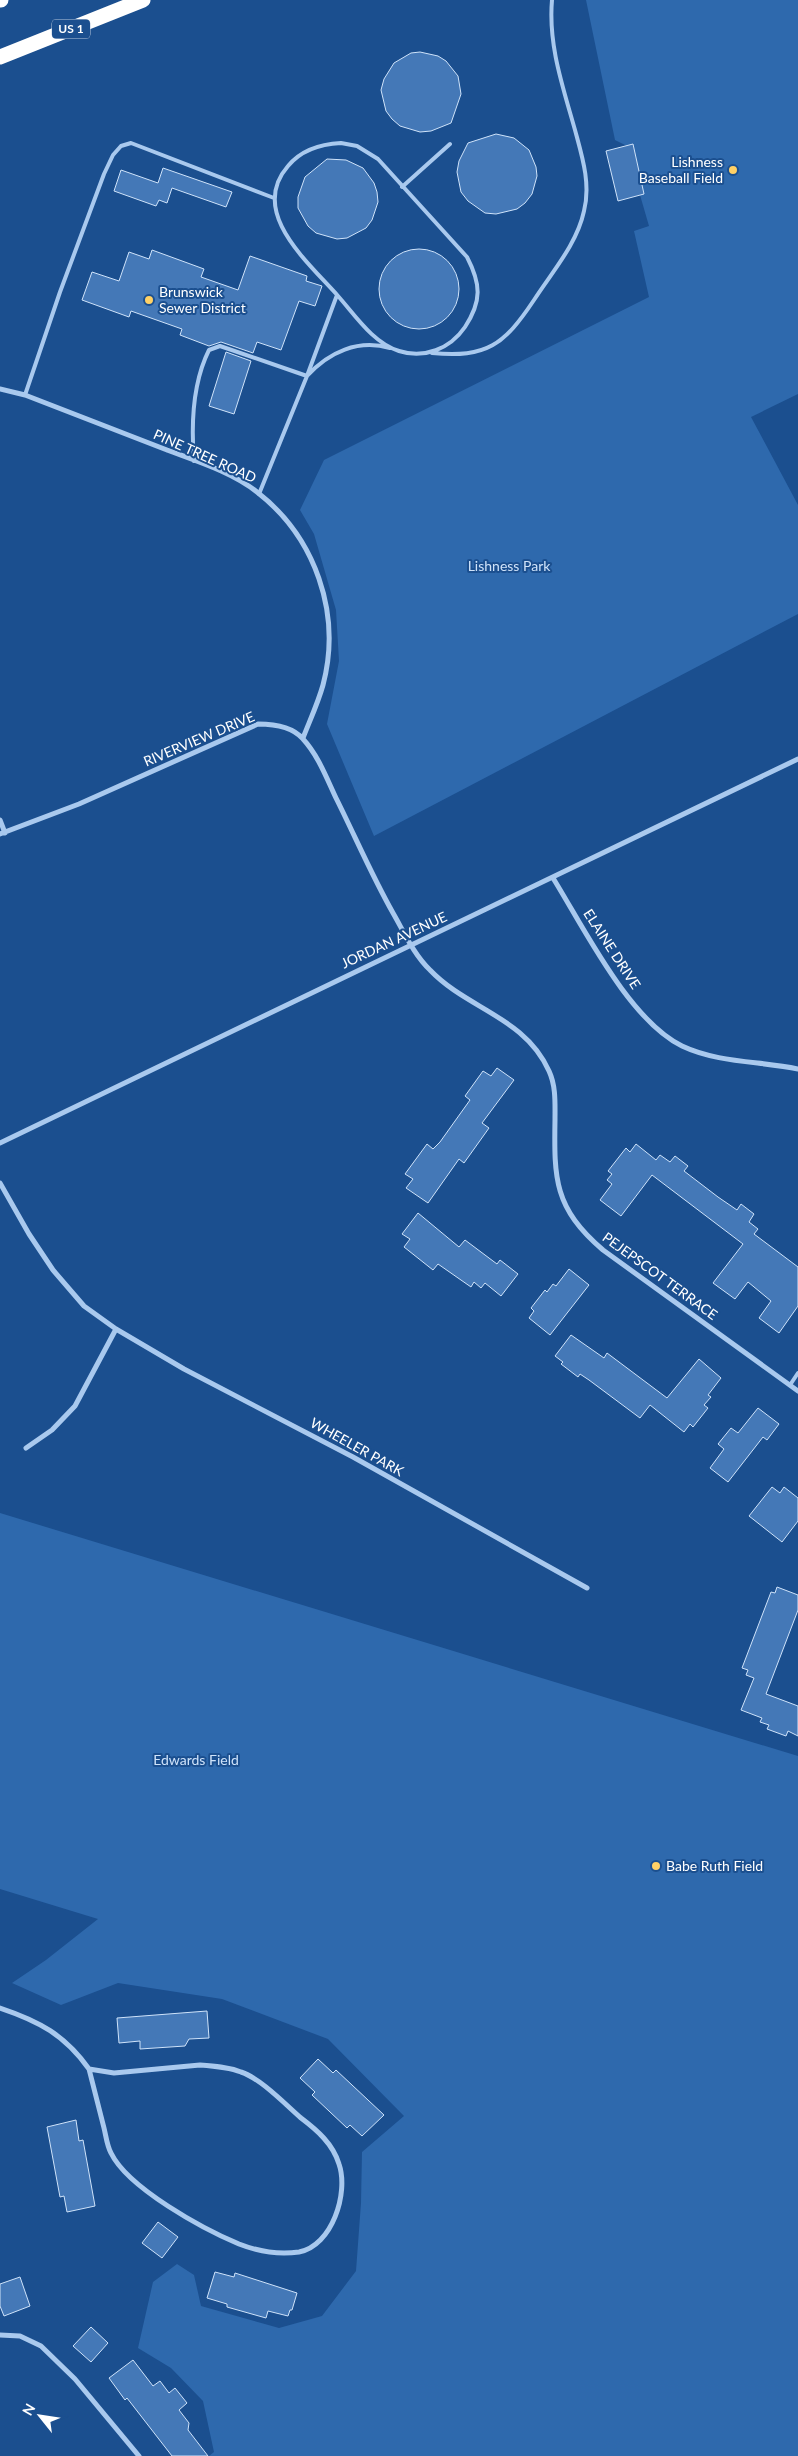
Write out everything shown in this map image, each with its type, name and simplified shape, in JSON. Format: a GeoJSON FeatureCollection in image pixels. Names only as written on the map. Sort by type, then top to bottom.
{"type":"FeatureCollection","features":[{"type":"Feature","properties":{"kind":"highway","name":"US 1"},"geometry":{"type":"LineString","coordinates":[[0,57],[143,0]]}},
{"type":"Feature","properties":{"kind":"street","name":"PINE TREE ROAD"},"geometry":{"type":"LineString","coordinates":[[0,389],[25,395],[194,460],[236,480],[259,494],[289,522],[312,558],[324,595],[327,614],[326,667],[318,699],[303,738]]}},
{"type":"Feature","properties":{"kind":"street","name":"RIVERVIEW DRIVE"},"geometry":{"type":"LineString","coordinates":[[3,833],[79,804],[258,724],[274,724],[289,728],[303,738],[321,767],[387,903],[410,944]]}},
{"type":"Feature","properties":{"kind":"street","name":"JORDAN AVENUE"},"geometry":{"type":"LineString","coordinates":[[0,1143],[410,944],[554,878],[798,760]]}},
{"type":"Feature","properties":{"kind":"street"},"geometry":{"type":"LineString","coordinates":[[0,820],[3,833]]}},
{"type":"Feature","properties":{"kind":"street","name":"ELAINE DRIVE"},"geometry":{"type":"LineString","coordinates":[[554,878],[618,982],[646,1017],[662,1032],[682,1046],[704,1054],[798,1069]]}},
{"type":"Feature","properties":{"kind":"street","name":"PEJEPSCOT TERRACE"},"geometry":{"type":"LineString","coordinates":[[410,944],[429,970],[443,982],[504,1020],[524,1035],[539,1053],[550,1072],[555,1092],[554,1165],[557,1182],[562,1200],[571,1218],[585,1235],[798,1391]]}},
{"type":"Feature","properties":{"kind":"street","name":"WHEELER PARK"},"geometry":{"type":"LineString","coordinates":[[0,1183],[29,1234],[58,1276],[84,1306],[116,1329],[184,1369],[353,1457],[588,1588]]}},
{"type":"Feature","properties":{"kind":"street"},"geometry":{"type":"LineString","coordinates":[[26,1448],[52,1430],[75,1406],[116,1329]]}},
{"type":"Feature","properties":{"kind":"street"},"geometry":{"type":"LineString","coordinates":[[0,2008],[42,2024],[80,2056],[89,2069],[110,2152],[121,2170],[158,2198],[239,2244],[261,2250],[282,2253],[300,2251],[316,2244],[327,2232],[335,2217],[342,2183],[339,2164],[330,2146],[315,2129],[244,2072],[222,2066],[200,2065],[114,2073],[89,2069]]}},
{"type":"Feature","properties":{"kind":"street"},"geometry":{"type":"LineString","coordinates":[[0,2335],[20,2336],[41,2346],[75,2379],[139,2456]]}},
{"type":"Feature","properties":{"kind":"lane"},"geometry":{"type":"LineString","coordinates":[[307,376],[315,368],[355,346],[374,344],[417,354],[432,352],[460,356],[482,351],[500,342],[517,326],[574,239],[584,212],[588,186],[580,147],[556,59],[550,24],[552,0]]}},
{"type":"Feature","properties":{"kind":"lane"},"geometry":{"type":"LineString","coordinates":[[398,351],[372,333],[285,234],[277,216],[274,198],[278,180],[292,161],[309,149],[324,144],[341,142],[357,146],[370,154],[467,257],[476,274],[479,293],[474,313],[462,332],[450,344],[432,352]]}},
{"type":"Feature","properties":{"kind":"lane"},"geometry":{"type":"LineString","coordinates":[[25,395],[60,292],[104,174],[113,155],[121,146],[131,143],[274,198]]}},
{"type":"Feature","properties":{"kind":"lane"},"geometry":{"type":"LineString","coordinates":[[402,187],[450,144]]}},
{"type":"Feature","properties":{"kind":"lane"},"geometry":{"type":"LineString","coordinates":[[259,494],[338,295]]}},
{"type":"Feature","properties":{"kind":"lane"},"geometry":{"type":"LineString","coordinates":[[194,460],[192,431],[196,391],[201,366],[209,350],[220,346],[307,376]]}},
{"type":"Feature","properties":{"kind":"lane"},"geometry":{"type":"LineString","coordinates":[[790,1385],[798,1373]]}},
{"type":"Feature","properties":{"kind":"green space","name":"Lishness Park"},"geometry":{"type":"Polygon","coordinates":[[[586,0],[798,0],[798,394],[751,417],[798,505],[798,614],[374,836],[327,724],[339,661],[336,610],[314,534],[300,510],[324,460],[649,297],[634,231],[649,226],[640,195],[644,194],[633,145],[627,146],[615,140],[586,0]]]}},
{"type":"Feature","properties":{"kind":"green space","name":"Edwards Field"},"geometry":{"type":"Polygon","coordinates":[[[0,1513],[798,1756],[798,2456],[209,2456],[214,2452],[203,2401],[171,2368],[138,2348],[153,2282],[177,2264],[194,2275],[201,2306],[279,2328],[322,2316],[356,2271],[361,2203],[362,2152],[404,2116],[328,2039],[222,1999],[118,1983],[61,2005],[12,1983],[46,1960],[98,1919],[0,1889],[0,1513]]]}},
{"type":"Feature","properties":{"kind":"building"},"geometry":{"type":"Polygon","coordinates":[[[420,52],[438,56],[446,61],[458,76],[461,94],[451,123],[431,131],[420,132],[400,126],[392,119],[386,111],[381,90],[384,79],[394,63],[411,53],[420,52]]]}},
{"type":"Feature","properties":{"kind":"building"},"geometry":{"type":"Polygon","coordinates":[[[496,134],[514,138],[529,150],[536,167],[537,176],[532,194],[525,203],[517,209],[496,214],[485,213],[468,201],[461,192],[457,172],[459,161],[468,143],[496,134]]]}},
{"type":"Feature","properties":{"kind":"building"},"geometry":{"type":"Polygon","coordinates":[[[633,144],[644,194],[618,201],[606,151],[633,144]]]}},
{"type":"Feature","properties":{"kind":"building"},"geometry":{"type":"Polygon","coordinates":[[[327,159],[346,160],[363,168],[374,183],[377,192],[378,202],[372,220],[366,228],[347,238],[337,239],[316,233],[308,226],[298,208],[298,197],[305,177],[327,159]]]}},
{"type":"Feature","properties":{"kind":"building"},"geometry":{"type":"Polygon","coordinates":[[[163,168],[232,192],[226,207],[172,188],[167,203],[159,200],[156,206],[114,191],[121,170],[158,183],[163,168]]]}},
{"type":"Feature","properties":{"kind":"building"},"geometry":{"type":"Polygon","coordinates":[[[419,249],[434,252],[447,261],[456,274],[459,289],[456,304],[447,317],[434,326],[419,329],[404,326],[391,317],[382,304],[379,289],[382,274],[391,261],[404,252],[419,249]]]}},
{"type":"Feature","properties":{"kind":"building","name":"Brunswick Sewer District"},"geometry":{"type":"Polygon","coordinates":[[[152,250],[204,269],[201,277],[238,290],[250,256],[307,276],[306,281],[322,286],[315,306],[299,301],[281,350],[257,342],[253,353],[221,342],[209,346],[180,335],[182,329],[131,311],[129,317],[82,300],[92,272],[119,281],[129,252],[149,259],[152,250]]]}},
{"type":"Feature","properties":{"kind":"building"},"geometry":{"type":"Polygon","coordinates":[[[226,352],[251,361],[234,414],[209,406],[226,352]]]}},
{"type":"Feature","properties":{"kind":"building"},"geometry":{"type":"Polygon","coordinates":[[[497,1068],[514,1080],[482,1123],[489,1128],[464,1163],[459,1159],[428,1203],[406,1188],[413,1179],[405,1174],[427,1144],[433,1149],[440,1142],[470,1100],[465,1096],[483,1071],[491,1076],[497,1068]]]}},
{"type":"Feature","properties":{"kind":"building"},"geometry":{"type":"Polygon","coordinates":[[[636,1144],[656,1160],[660,1155],[670,1162],[675,1156],[688,1166],[684,1171],[718,1197],[737,1210],[741,1204],[754,1214],[749,1222],[758,1229],[754,1234],[798,1267],[798,1306],[779,1333],[759,1318],[771,1301],[748,1282],[735,1299],[713,1283],[743,1244],[652,1175],[621,1216],[600,1200],[612,1184],[607,1180],[612,1174],[608,1171],[626,1148],[630,1152],[636,1144]]]}},
{"type":"Feature","properties":{"kind":"building"},"geometry":{"type":"Polygon","coordinates":[[[418,1213],[459,1247],[465,1240],[497,1264],[500,1260],[518,1274],[501,1296],[485,1283],[481,1288],[474,1282],[471,1287],[438,1264],[433,1270],[404,1247],[410,1239],[402,1234],[418,1213]]]}},
{"type":"Feature","properties":{"kind":"building"},"geometry":{"type":"Polygon","coordinates":[[[569,1269],[589,1285],[550,1335],[529,1318],[534,1311],[531,1308],[545,1290],[547,1292],[553,1284],[556,1286],[569,1269]]]}},
{"type":"Feature","properties":{"kind":"building"},"geometry":{"type":"Polygon","coordinates":[[[571,1335],[604,1358],[607,1353],[667,1398],[699,1359],[721,1378],[708,1395],[711,1397],[704,1405],[708,1408],[693,1427],[690,1424],[684,1432],[650,1405],[640,1418],[589,1380],[580,1374],[578,1377],[561,1364],[563,1362],[555,1356],[571,1335]]]}},
{"type":"Feature","properties":{"kind":"building"},"geometry":{"type":"Polygon","coordinates":[[[758,1408],[779,1424],[767,1440],[763,1437],[728,1482],[710,1468],[724,1449],[718,1444],[731,1428],[738,1433],[758,1408]]]}},
{"type":"Feature","properties":{"kind":"building"},"geometry":{"type":"Polygon","coordinates":[[[772,1487],[780,1493],[784,1487],[798,1498],[798,1521],[782,1542],[749,1516],[772,1487]]]}},
{"type":"Feature","properties":{"kind":"building"},"geometry":{"type":"Polygon","coordinates":[[[777,1587],[798,1595],[798,1610],[766,1694],[798,1706],[798,1736],[788,1731],[786,1736],[767,1729],[769,1725],[760,1722],[762,1718],[741,1710],[754,1678],[746,1675],[748,1670],[742,1668],[771,1592],[775,1593],[777,1587]]]}},
{"type":"Feature","properties":{"kind":"building"},"geometry":{"type":"Polygon","coordinates":[[[207,2011],[209,2038],[189,2039],[185,2046],[140,2049],[140,2041],[119,2043],[117,2018],[207,2011]]]}},
{"type":"Feature","properties":{"kind":"building"},"geometry":{"type":"Polygon","coordinates":[[[318,2059],[333,2073],[336,2070],[384,2115],[362,2136],[350,2125],[347,2128],[312,2095],[315,2092],[300,2078],[318,2059]]]}},
{"type":"Feature","properties":{"kind":"building"},"geometry":{"type":"Polygon","coordinates":[[[76,2120],[79,2141],[83,2140],[95,2206],[67,2212],[64,2196],[60,2197],[47,2127],[76,2120]]]}},
{"type":"Feature","properties":{"kind":"building"},"geometry":{"type":"Polygon","coordinates":[[[158,2222],[178,2237],[162,2258],[142,2243],[158,2222]]]}},
{"type":"Feature","properties":{"kind":"building"},"geometry":{"type":"Polygon","coordinates":[[[215,2272],[234,2277],[235,2273],[297,2293],[292,2310],[290,2310],[288,2316],[268,2311],[266,2318],[227,2307],[227,2304],[207,2298],[215,2272]]]}},
{"type":"Feature","properties":{"kind":"building"},"geometry":{"type":"Polygon","coordinates":[[[20,2277],[30,2306],[4,2316],[0,2306],[0,2284],[20,2277]]]}},
{"type":"Feature","properties":{"kind":"building"},"geometry":{"type":"Polygon","coordinates":[[[91,2327],[108,2343],[91,2362],[73,2346],[91,2327]]]}},
{"type":"Feature","properties":{"kind":"building"},"geometry":{"type":"Polygon","coordinates":[[[133,2360],[153,2386],[160,2381],[169,2393],[175,2388],[187,2403],[179,2410],[189,2423],[188,2430],[208,2456],[172,2456],[127,2398],[125,2400],[109,2378],[133,2360]]]}},
{"type":"Feature","properties":{"kind":"place","name":"Lishness Baseball Field"},"geometry":{"type":"Point","coordinates":[733,170]}},
{"type":"Feature","properties":{"kind":"place","name":"Brunswick Sewer District"},"geometry":{"type":"Point","coordinates":[149,300]}},
{"type":"Feature","properties":{"kind":"place","name":"Babe Ruth Field"},"geometry":{"type":"Point","coordinates":[656,1866]}}]}
